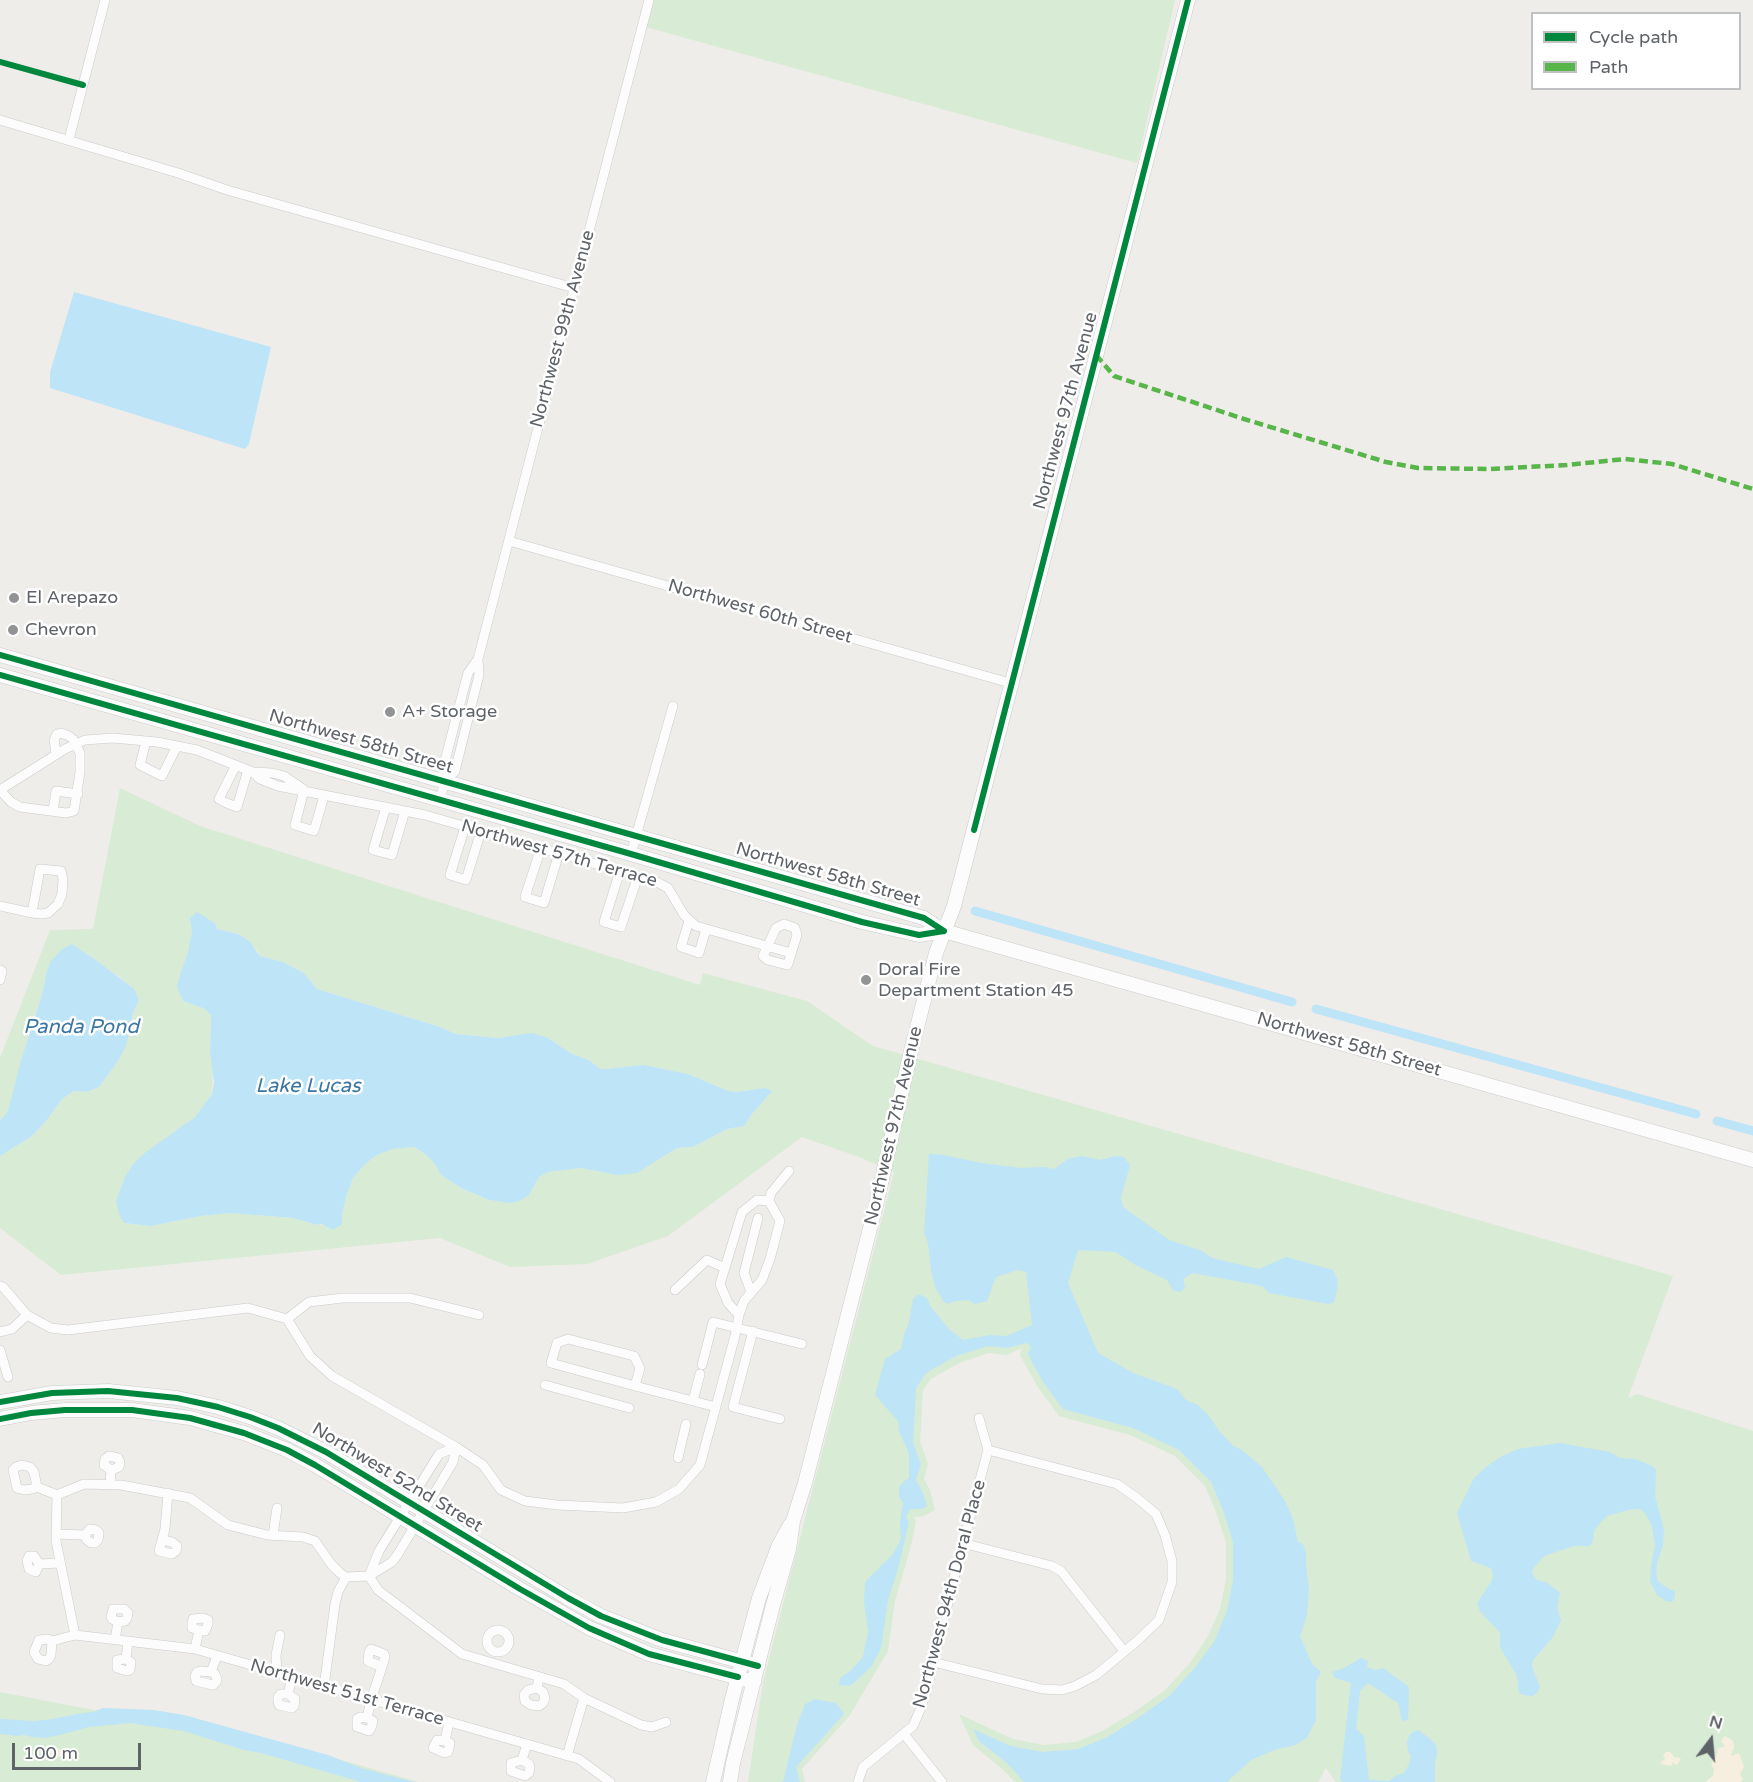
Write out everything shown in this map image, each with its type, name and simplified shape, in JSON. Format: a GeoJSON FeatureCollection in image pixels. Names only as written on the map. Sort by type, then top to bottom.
{"type":"FeatureCollection","features":[{"type":"Feature","properties":{"kind":"street"},"geometry":{"type":"LineString","coordinates":[[69,140],[105,0]]}},
{"type":"Feature","properties":{"kind":"street","name":"Northwest 99th Avenue"},"geometry":{"type":"LineString","coordinates":[[440,800],[445,782],[443,768],[468,673],[478,659],[649,0]]}},
{"type":"Feature","properties":{"kind":"street","name":"Northwest 97th Avenue"},"geometry":{"type":"LineString","coordinates":[[730,1782],[789,1548],[793,1521],[854,1296],[936,953],[960,883],[1188,0]]}},
{"type":"Feature","properties":{"kind":"street"},"geometry":{"type":"LineString","coordinates":[[0,120],[178,173],[227,190],[574,288]]}},
{"type":"Feature","properties":{"kind":"street","name":"Northwest 60th Street"},"geometry":{"type":"LineString","coordinates":[[509,541],[1011,683]]}},
{"type":"Feature","properties":{"kind":"street","name":"Northwest 58th Street"},"geometry":{"type":"LineString","coordinates":[[0,655],[924,918],[944,932],[1753,1160]]}},
{"type":"Feature","properties":{"kind":"street","name":"Northwest 58th Street"},"geometry":{"type":"LineString","coordinates":[[0,675],[878,926],[920,935],[944,932]]}},
{"type":"Feature","properties":{"kind":"street"},"geometry":{"type":"LineString","coordinates":[[631,854],[673,706]]}},
{"type":"Feature","properties":{"kind":"street"},"geometry":{"type":"LineString","coordinates":[[0,790],[15,805],[71,813],[74,811],[78,794],[81,758],[76,744],[69,736],[61,733],[57,734],[54,744],[56,753]]}},
{"type":"Feature","properties":{"kind":"street","name":"Northwest 57th Terrace"},"geometry":{"type":"LineString","coordinates":[[0,790],[56,753],[85,740],[102,738],[177,746],[206,753],[250,771],[279,774],[289,778],[304,790],[324,796],[405,811],[465,826],[660,882],[668,888],[689,921]]}},
{"type":"Feature","properties":{"kind":"street"},"geometry":{"type":"LineString","coordinates":[[147,741],[140,765],[162,776],[177,746]]}},
{"type":"Feature","properties":{"kind":"street"},"geometry":{"type":"LineString","coordinates":[[236,765],[219,799],[224,802],[237,807],[250,771]]}},
{"type":"Feature","properties":{"kind":"street"},"geometry":{"type":"LineString","coordinates":[[304,790],[295,825],[314,831],[324,796]]}},
{"type":"Feature","properties":{"kind":"street"},"geometry":{"type":"LineString","coordinates":[[53,811],[56,791],[78,794]]}},
{"type":"Feature","properties":{"kind":"street"},"geometry":{"type":"LineString","coordinates":[[386,807],[373,850],[392,855],[405,811]]}},
{"type":"Feature","properties":{"kind":"street"},"geometry":{"type":"LineString","coordinates":[[465,826],[450,875],[466,880],[481,831]]}},
{"type":"Feature","properties":{"kind":"street"},"geometry":{"type":"LineString","coordinates":[[541,848],[525,897],[544,903],[559,854]]}},
{"type":"Feature","properties":{"kind":"street"},"geometry":{"type":"LineString","coordinates":[[0,906],[32,913],[48,913],[57,904],[63,887],[61,871],[40,869],[32,913]]}},
{"type":"Feature","properties":{"kind":"street"},"geometry":{"type":"LineString","coordinates":[[620,871],[604,922],[621,927],[638,876]]}},
{"type":"Feature","properties":{"kind":"street"},"geometry":{"type":"LineString","coordinates":[[706,929],[699,953],[681,947],[689,921],[696,926],[767,946]]}},
{"type":"Feature","properties":{"kind":"street"},"geometry":{"type":"LineString","coordinates":[[788,925],[795,928],[792,953],[788,964],[764,958],[767,946],[778,926],[788,925]]}},
{"type":"Feature","properties":{"kind":"street"},"geometry":{"type":"LineString","coordinates":[[0,970],[2,971],[0,980]]}},
{"type":"Feature","properties":{"kind":"street"},"geometry":{"type":"LineString","coordinates":[[0,1286],[27,1315],[51,1328],[68,1330],[248,1308],[287,1319],[310,1356],[332,1376],[483,1465],[501,1490],[525,1501],[623,1508],[656,1502],[679,1489],[700,1465],[739,1315],[744,1301],[762,1280],[780,1221],[769,1201],[771,1193],[789,1172]]}},
{"type":"Feature","properties":{"kind":"street"},"geometry":{"type":"LineString","coordinates":[[739,1315],[728,1303],[720,1284],[742,1212],[757,1200],[769,1201]]}},
{"type":"Feature","properties":{"kind":"street"},"geometry":{"type":"LineString","coordinates":[[752,1292],[744,1273],[758,1218]]}},
{"type":"Feature","properties":{"kind":"street"},"geometry":{"type":"LineString","coordinates":[[675,1290],[707,1260],[725,1268]]}},
{"type":"Feature","properties":{"kind":"street"},"geometry":{"type":"LineString","coordinates":[[287,1319],[309,1302],[343,1298],[410,1298],[479,1315]]}},
{"type":"Feature","properties":{"kind":"street"},"geometry":{"type":"LineString","coordinates":[[0,1332],[12,1329],[27,1315]]}},
{"type":"Feature","properties":{"kind":"street"},"geometry":{"type":"LineString","coordinates":[[693,1401],[713,1322],[802,1344]]}},
{"type":"Feature","properties":{"kind":"street"},"geometry":{"type":"LineString","coordinates":[[753,1331],[733,1407],[780,1419]]}},
{"type":"Feature","properties":{"kind":"street"},"geometry":{"type":"LineString","coordinates":[[635,1386],[640,1368],[634,1356],[568,1339],[557,1343],[550,1364],[716,1407]]}},
{"type":"Feature","properties":{"kind":"street"},"geometry":{"type":"LineString","coordinates":[[0,1350],[8,1377]]}},
{"type":"Feature","properties":{"kind":"street"},"geometry":{"type":"LineString","coordinates":[[544,1385],[629,1408]]}},
{"type":"Feature","properties":{"kind":"street","name":"Northwest 52nd Street"},"geometry":{"type":"LineString","coordinates":[[0,1402],[52,1393],[108,1391],[177,1398],[250,1417],[312,1444],[568,1598],[609,1619],[662,1640],[758,1666]]}},
{"type":"Feature","properties":{"kind":"street","name":"Northwest 52nd Street"},"geometry":{"type":"LineString","coordinates":[[0,1419],[65,1410],[132,1410],[190,1418],[244,1433],[301,1457],[572,1620],[629,1647],[754,1682]]}},
{"type":"Feature","properties":{"kind":"street"},"geometry":{"type":"LineString","coordinates":[[244,1433],[250,1417]]}},
{"type":"Feature","properties":{"kind":"street"},"geometry":{"type":"LineString","coordinates":[[933,1662],[1042,1689],[1062,1690],[1075,1686],[1096,1675],[1160,1620],[1172,1582],[1172,1561],[1166,1535],[1156,1514],[1117,1484],[988,1450],[979,1418]]}},
{"type":"Feature","properties":{"kind":"street"},"geometry":{"type":"LineString","coordinates":[[678,1458],[687,1424]]}},
{"type":"Feature","properties":{"kind":"street"},"geometry":{"type":"LineString","coordinates":[[369,1576],[379,1551],[439,1454],[456,1447]]}},
{"type":"Feature","properties":{"kind":"street"},"geometry":{"type":"LineString","coordinates":[[37,1487],[57,1495],[84,1484],[110,1484],[190,1498],[228,1525],[315,1541],[340,1574],[346,1577],[369,1576],[392,1562],[453,1462],[456,1447]]}},
{"type":"Feature","properties":{"kind":"street","name":"Northwest 94th Doral Place"},"geometry":{"type":"LineString","coordinates":[[858,1782],[863,1767],[913,1726],[920,1710],[988,1450]]}},
{"type":"Feature","properties":{"kind":"street"},"geometry":{"type":"LineString","coordinates":[[110,1484],[111,1470]]}},
{"type":"Feature","properties":{"kind":"street"},"geometry":{"type":"LineString","coordinates":[[162,1540],[168,1493]]}},
{"type":"Feature","properties":{"kind":"street"},"geometry":{"type":"LineString","coordinates":[[52,1641],[75,1635],[56,1541],[57,1495]]}},
{"type":"Feature","properties":{"kind":"street"},"geometry":{"type":"LineString","coordinates":[[273,1535],[277,1509]]}},
{"type":"Feature","properties":{"kind":"street","name":"Northwest 97th Avenue"},"geometry":{"type":"LineString","coordinates":[[713,1782],[759,1598],[779,1545],[793,1521]]}},
{"type":"Feature","properties":{"kind":"street"},"geometry":{"type":"LineString","coordinates":[[56,1534],[85,1535]]}},
{"type":"Feature","properties":{"kind":"street"},"geometry":{"type":"LineString","coordinates":[[963,1543],[1052,1566],[1061,1571],[1124,1651]]}},
{"type":"Feature","properties":{"kind":"street"},"geometry":{"type":"LineString","coordinates":[[39,1564],[60,1563]]}},
{"type":"Feature","properties":{"kind":"street"},"geometry":{"type":"LineString","coordinates":[[369,1576],[378,1590],[462,1654],[564,1684],[584,1698],[641,1725],[652,1727],[666,1722]]}},
{"type":"Feature","properties":{"kind":"street"},"geometry":{"type":"LineString","coordinates":[[324,1687],[335,1604],[346,1577]]}},
{"type":"Feature","properties":{"kind":"street"},"geometry":{"type":"LineString","coordinates":[[115,1640],[118,1622]]}},
{"type":"Feature","properties":{"kind":"street"},"geometry":{"type":"LineString","coordinates":[[195,1649],[199,1630]]}},
{"type":"Feature","properties":{"kind":"street"},"geometry":{"type":"LineString","coordinates":[[629,1647],[635,1630]]}},
{"type":"Feature","properties":{"kind":"street","name":"Northwest 51st Terrace"},"geometry":{"type":"LineString","coordinates":[[75,1635],[195,1649],[579,1759],[610,1782]]}},
{"type":"Feature","properties":{"kind":"street"},"geometry":{"type":"LineString","coordinates":[[277,1673],[276,1655],[280,1635]]}},
{"type":"Feature","properties":{"kind":"street"},"geometry":{"type":"LineString","coordinates":[[126,1659],[128,1641]]}},
{"type":"Feature","properties":{"kind":"street"},"geometry":{"type":"LineString","coordinates":[[494,1664],[497,1652]]}},
{"type":"Feature","properties":{"kind":"street"},"geometry":{"type":"LineString","coordinates":[[210,1672],[217,1656]]}},
{"type":"Feature","properties":{"kind":"street"},"geometry":{"type":"LineString","coordinates":[[367,1718],[382,1667]]}},
{"type":"Feature","properties":{"kind":"street"},"geometry":{"type":"LineString","coordinates":[[537,1688],[539,1677]]}},
{"type":"Feature","properties":{"kind":"street"},"geometry":{"type":"LineString","coordinates":[[288,1694],[292,1678]]}},
{"type":"Feature","properties":{"kind":"street"},"geometry":{"type":"LineString","coordinates":[[567,1756],[584,1698]]}},
{"type":"Feature","properties":{"kind":"street"},"geometry":{"type":"LineString","coordinates":[[445,1741],[449,1722]]}},
{"type":"Feature","properties":{"kind":"street"},"geometry":{"type":"LineString","coordinates":[[904,1734],[942,1782]]}},
{"type":"Feature","properties":{"kind":"street"},"geometry":{"type":"LineString","coordinates":[[522,1760],[527,1744]]}},
{"type":"Feature","properties":{"kind":"green space"},"geometry":{"type":"Polygon","coordinates":[[[650,0],[1175,0],[1137,163],[642,26],[650,0]]]}},
{"type":"Feature","properties":{"kind":"green space"},"geometry":{"type":"Polygon","coordinates":[[[120,788],[200,826],[700,985],[703,973],[807,1001],[873,1046],[1673,1276],[1628,1398],[1637,1394],[1753,1431],[1753,1782],[1336,1782],[1326,1768],[1318,1782],[1015,1782],[973,1745],[959,1714],[1013,1739],[1044,1745],[1076,1742],[1102,1731],[1164,1691],[1189,1664],[1207,1638],[1220,1609],[1226,1579],[1226,1543],[1205,1486],[1175,1456],[1130,1435],[1059,1416],[1037,1386],[1020,1355],[1022,1348],[1007,1355],[989,1353],[959,1363],[931,1379],[923,1390],[920,1442],[928,1464],[924,1479],[930,1490],[935,1510],[924,1516],[914,1517],[916,1521],[895,1601],[888,1651],[850,1715],[802,1769],[805,1782],[748,1782],[763,1682],[894,1172],[802,1137],[668,1236],[587,1264],[510,1267],[440,1238],[61,1275],[0,1228],[0,1156],[31,1137],[62,1099],[74,1091],[87,1092],[99,1087],[116,1064],[139,1000],[121,978],[72,944],[46,974],[9,1107],[0,1120],[0,1058],[50,930],[93,929],[120,788]],[[208,919],[192,931],[181,971],[183,1001],[205,1009],[211,1015],[212,1094],[195,1117],[157,1145],[124,1223],[151,1226],[230,1213],[293,1218],[317,1225],[342,1224],[346,1197],[353,1178],[365,1164],[377,1155],[392,1149],[414,1147],[434,1163],[441,1175],[461,1188],[489,1200],[509,1203],[529,1195],[539,1177],[547,1172],[581,1168],[618,1175],[653,1163],[677,1148],[693,1147],[727,1129],[744,1126],[771,1091],[765,1088],[728,1091],[688,1074],[644,1065],[600,1069],[589,1060],[572,1054],[548,1038],[498,1038],[456,1034],[317,989],[304,973],[283,962],[260,956],[257,950],[238,934],[217,929],[215,923],[208,919]]]}},
{"type":"Feature","properties":{"kind":"green space"},"geometry":{"type":"Polygon","coordinates":[[[0,1692],[313,1752],[419,1782],[0,1782],[0,1692]]]}},
{"type":"Feature","properties":{"kind":"sand"},"geometry":{"type":"Polygon","coordinates":[[[1725,1736],[1734,1744],[1732,1756],[1738,1753],[1740,1755],[1744,1767],[1740,1774],[1743,1779],[1741,1782],[1705,1782],[1713,1776],[1714,1769],[1711,1765],[1718,1752],[1717,1749],[1725,1746],[1721,1741],[1725,1736]]]}},
{"type":"Feature","properties":{"kind":"sand"},"geometry":{"type":"Polygon","coordinates":[[[57,1748],[62,1751],[71,1750],[72,1759],[67,1761],[61,1756],[55,1758],[51,1756],[50,1751],[57,1748]]]}},
{"type":"Feature","properties":{"kind":"sand"},"geometry":{"type":"Polygon","coordinates":[[[1666,1752],[1681,1759],[1677,1765],[1673,1762],[1671,1766],[1661,1764],[1666,1752]]]}},
{"type":"Feature","properties":{"kind":"water"},"geometry":{"type":"Polygon","coordinates":[[[74,292],[271,347],[249,444],[245,449],[50,388],[50,372],[74,292]]]}},
{"type":"Feature","properties":{"kind":"water","name":"Lake Lucas"},"geometry":{"type":"Polygon","coordinates":[[[197,912],[215,923],[217,929],[238,934],[249,941],[260,956],[283,962],[304,973],[317,989],[456,1034],[498,1038],[532,1033],[548,1038],[572,1054],[589,1060],[600,1069],[644,1065],[688,1074],[728,1091],[765,1088],[772,1091],[744,1126],[727,1129],[693,1147],[677,1148],[637,1173],[618,1175],[581,1168],[548,1172],[539,1177],[529,1195],[519,1201],[509,1203],[489,1200],[461,1188],[441,1175],[434,1163],[414,1147],[392,1149],[377,1155],[365,1164],[353,1178],[346,1197],[342,1224],[333,1230],[322,1224],[317,1225],[293,1218],[230,1213],[151,1226],[124,1223],[116,1201],[125,1177],[134,1163],[195,1117],[212,1094],[214,1082],[210,1052],[211,1015],[205,1009],[183,1001],[177,987],[192,931],[190,918],[197,912]]]}},
{"type":"Feature","properties":{"kind":"water","name":"Panda Pond"},"geometry":{"type":"Polygon","coordinates":[[[72,944],[134,989],[139,1000],[133,1013],[126,1046],[99,1087],[87,1092],[74,1091],[62,1099],[31,1137],[0,1156],[0,1120],[9,1107],[46,974],[51,961],[62,949],[72,944]]]}},
{"type":"Feature","properties":{"kind":"water"},"geometry":{"type":"Polygon","coordinates":[[[929,1154],[1021,1168],[1054,1169],[1068,1159],[1082,1156],[1100,1160],[1115,1156],[1124,1157],[1130,1165],[1121,1197],[1123,1207],[1169,1240],[1202,1251],[1212,1258],[1259,1269],[1286,1257],[1333,1270],[1338,1281],[1337,1290],[1334,1302],[1329,1304],[1269,1293],[1262,1286],[1193,1273],[1183,1279],[1185,1288],[1180,1292],[1173,1290],[1167,1280],[1137,1266],[1116,1252],[1078,1250],[1068,1283],[1098,1353],[1133,1373],[1177,1389],[1186,1400],[1198,1405],[1233,1446],[1242,1450],[1262,1467],[1285,1501],[1293,1519],[1298,1542],[1303,1544],[1306,1554],[1309,1589],[1307,1615],[1300,1636],[1312,1664],[1321,1672],[1316,1681],[1316,1720],[1307,1738],[1293,1746],[1277,1749],[1251,1760],[1227,1782],[1024,1782],[1007,1763],[979,1741],[973,1729],[1010,1746],[1043,1752],[1078,1749],[1106,1738],[1138,1718],[1169,1696],[1194,1669],[1214,1642],[1227,1611],[1233,1580],[1233,1542],[1211,1482],[1179,1450],[1133,1428],[1063,1409],[1043,1382],[1028,1354],[1031,1346],[1027,1343],[1007,1348],[988,1346],[956,1356],[926,1373],[916,1388],[913,1443],[921,1464],[916,1480],[927,1506],[922,1509],[910,1509],[906,1517],[909,1522],[888,1600],[881,1648],[871,1667],[850,1686],[839,1685],[840,1678],[863,1657],[868,1631],[864,1602],[865,1582],[893,1554],[901,1539],[900,1522],[903,1503],[899,1497],[899,1488],[909,1478],[909,1454],[899,1431],[898,1421],[875,1395],[885,1359],[901,1349],[913,1299],[918,1294],[927,1298],[931,1307],[949,1329],[963,1340],[990,1335],[1006,1336],[1032,1325],[1026,1272],[1018,1270],[996,1277],[987,1301],[975,1304],[968,1300],[955,1301],[948,1304],[943,1301],[935,1287],[928,1243],[924,1233],[929,1154]]]}},
{"type":"Feature","properties":{"kind":"water"},"geometry":{"type":"Polygon","coordinates":[[[1560,1443],[1610,1452],[1620,1458],[1635,1459],[1656,1470],[1655,1496],[1664,1530],[1656,1575],[1658,1581],[1675,1591],[1675,1597],[1672,1602],[1666,1601],[1657,1595],[1650,1581],[1655,1546],[1652,1526],[1640,1509],[1607,1516],[1594,1531],[1590,1546],[1574,1546],[1544,1556],[1532,1570],[1533,1575],[1537,1580],[1548,1583],[1560,1593],[1557,1608],[1561,1620],[1553,1637],[1533,1660],[1532,1667],[1540,1687],[1532,1696],[1524,1695],[1519,1693],[1517,1676],[1500,1647],[1500,1633],[1480,1611],[1477,1603],[1493,1577],[1491,1568],[1471,1561],[1457,1513],[1474,1478],[1502,1456],[1518,1449],[1560,1443]]]}},
{"type":"Feature","properties":{"kind":"water"},"geometry":{"type":"Polygon","coordinates":[[[1361,1658],[1368,1661],[1367,1667],[1375,1670],[1383,1668],[1409,1687],[1408,1720],[1402,1721],[1398,1703],[1368,1683],[1360,1691],[1356,1729],[1364,1736],[1369,1780],[1389,1781],[1404,1773],[1411,1757],[1407,1742],[1410,1734],[1418,1730],[1436,1745],[1435,1782],[1342,1782],[1340,1779],[1351,1683],[1335,1678],[1332,1672],[1361,1658]]]}},
{"type":"Feature","properties":{"kind":"water"},"geometry":{"type":"Polygon","coordinates":[[[815,1699],[836,1703],[844,1714],[796,1767],[800,1782],[783,1782],[797,1725],[805,1704],[815,1699]]]}},
{"type":"Feature","properties":{"kind":"water"},"geometry":{"type":"Polygon","coordinates":[[[103,1708],[154,1710],[184,1715],[328,1755],[361,1768],[414,1782],[361,1782],[184,1731],[130,1723],[89,1727],[44,1738],[0,1734],[0,1719],[34,1721],[93,1712],[103,1708]]]}},
{"type":"Feature","properties":{"kind":"waterway"},"geometry":{"type":"LineString","coordinates":[[975,911],[1292,1002]]}},
{"type":"Feature","properties":{"kind":"waterway"},"geometry":{"type":"LineString","coordinates":[[1316,1009],[1696,1114]]}},
{"type":"Feature","properties":{"kind":"waterway"},"geometry":{"type":"LineString","coordinates":[[1717,1121],[1753,1131]]}},
{"type":"Feature","properties":{"kind":"marked path"},"geometry":{"type":"LineString","coordinates":[[1096,355],[1114,376],[1244,419],[1386,462],[1418,468],[1489,469],[1625,459],[1672,464],[1753,489]]}},
{"type":"Feature","properties":{"kind":"cycle path"},"geometry":{"type":"LineString","coordinates":[[974,830],[1188,0]]}},
{"type":"Feature","properties":{"kind":"cycle path"},"geometry":{"type":"LineString","coordinates":[[0,62],[83,85]]}},
{"type":"Feature","properties":{"kind":"cycle path"},"geometry":{"type":"LineString","coordinates":[[0,655],[924,918],[944,931]]}},
{"type":"Feature","properties":{"kind":"cycle path"},"geometry":{"type":"LineString","coordinates":[[0,675],[862,922],[919,935],[944,931]]}},
{"type":"Feature","properties":{"kind":"cycle path"},"geometry":{"type":"LineString","coordinates":[[0,1402],[52,1393],[108,1391],[177,1398],[250,1417],[326,1452],[601,1616],[662,1640],[758,1666]]}},
{"type":"Feature","properties":{"kind":"cycle path"},"geometry":{"type":"LineString","coordinates":[[0,1419],[65,1410],[132,1410],[190,1418],[244,1433],[287,1450],[315,1465],[589,1628],[649,1654],[738,1677]]}},
{"type":"Feature","properties":{"kind":"place","name":"El Arepazo"},"geometry":{"type":"Point","coordinates":[14,598]}},
{"type":"Feature","properties":{"kind":"place","name":"Chevron"},"geometry":{"type":"Point","coordinates":[13,630]}},
{"type":"Feature","properties":{"kind":"place","name":"A+ Storage"},"geometry":{"type":"Point","coordinates":[390,712]}},
{"type":"Feature","properties":{"kind":"place","name":"Doral Fire Department Station 45"},"geometry":{"type":"Point","coordinates":[866,980]}}]}
